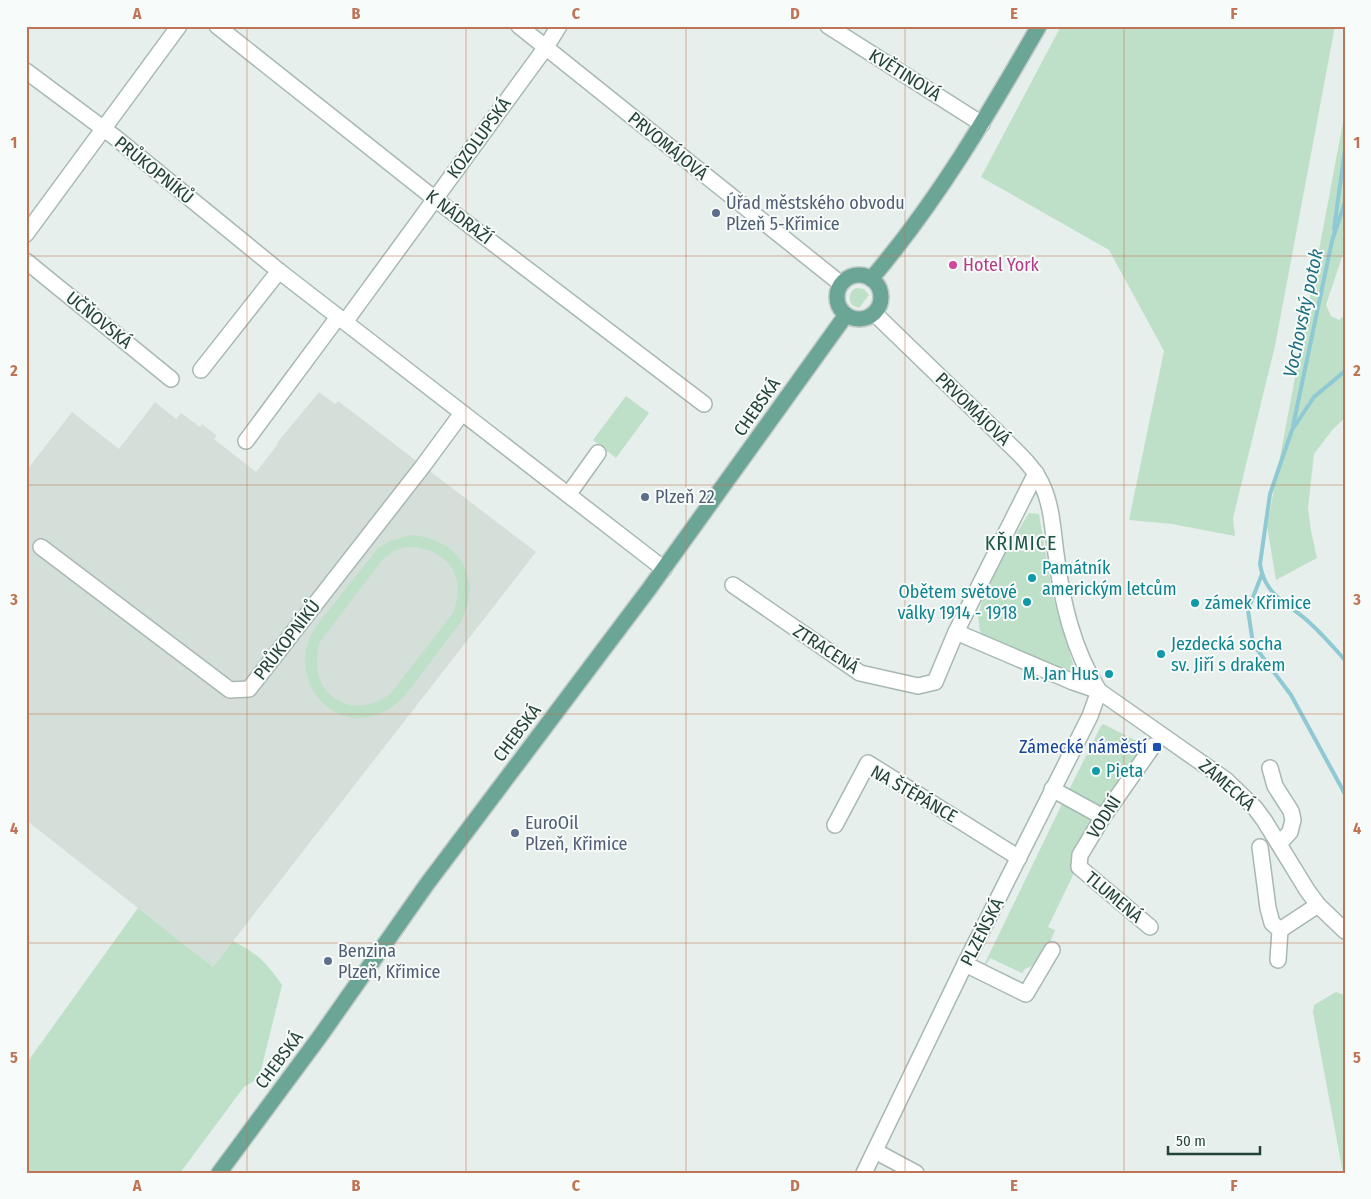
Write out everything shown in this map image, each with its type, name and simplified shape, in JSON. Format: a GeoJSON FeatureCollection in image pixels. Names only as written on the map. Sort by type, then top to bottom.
{"type":"FeatureCollection","features":[{"type":"Feature","properties":{"kind":"main road"},"geometry":{"type":"LineString","coordinates":[[871,279],[930,202],[982,124],[1039,26]]}},
{"type":"Feature","properties":{"kind":"main road"},"geometry":{"type":"LineString","coordinates":[[859,275],[871,279],[879,289],[878,308],[874,313],[860,319],[846,315],[838,304],[838,290],[841,284],[846,279],[859,275]]}},
{"type":"Feature","properties":{"kind":"main road","name":"CHEBSKÁ"},"geometry":{"type":"LineString","coordinates":[[219,1173],[321,1035],[432,877],[664,569],[846,315]]}},
{"type":"Feature","properties":{"kind":"street"},"geometry":{"type":"LineString","coordinates":[[26,234],[179,26]]}},
{"type":"Feature","properties":{"kind":"street","name":"K NÁDRAŽÍ"},"geometry":{"type":"LineString","coordinates":[[217,26],[435,199],[704,404]]}},
{"type":"Feature","properties":{"kind":"street","name":"PRVOMÁJOVÁ"},"geometry":{"type":"LineString","coordinates":[[519,26],[841,284]]}},
{"type":"Feature","properties":{"kind":"street","name":"KOZOLUPSKÁ"},"geometry":{"type":"LineString","coordinates":[[246,442],[435,199],[546,47],[559,26]]}},
{"type":"Feature","properties":{"kind":"street","name":"KVĚTINOVÁ"},"geometry":{"type":"LineString","coordinates":[[828,26],[982,124]]}},
{"type":"Feature","properties":{"kind":"street","name":"PRŮKOPNÍKŮ"},"geometry":{"type":"LineString","coordinates":[[26,71],[103,129],[279,271],[664,569]]}},
{"type":"Feature","properties":{"kind":"street","name":"UČŇOVSKÁ"},"geometry":{"type":"LineString","coordinates":[[26,261],[171,379]]}},
{"type":"Feature","properties":{"kind":"street"},"geometry":{"type":"LineString","coordinates":[[201,370],[279,271]]}},
{"type":"Feature","properties":{"kind":"street","name":"PRVOMÁJOVÁ"},"geometry":{"type":"LineString","coordinates":[[874,313],[1032,468]]}},
{"type":"Feature","properties":{"kind":"street","name":"PRŮKOPNÍKŮ"},"geometry":{"type":"LineString","coordinates":[[41,547],[230,690],[249,689],[423,466],[462,413]]}},
{"type":"Feature","properties":{"kind":"street"},"geometry":{"type":"LineString","coordinates":[[568,495],[598,453]]}},
{"type":"Feature","properties":{"kind":"street"},"geometry":{"type":"LineString","coordinates":[[1032,468],[956,632],[1073,682],[1099,691]]}},
{"type":"Feature","properties":{"kind":"street"},"geometry":{"type":"LineString","coordinates":[[1032,468],[1045,490],[1048,502],[1058,573],[1072,633],[1091,678],[1099,691]]}},
{"type":"Feature","properties":{"kind":"street","name":"ZTRACENÁ"},"geometry":{"type":"LineString","coordinates":[[733,586],[860,673],[918,686],[935,682],[956,632]]}},
{"type":"Feature","properties":{"kind":"street","name":"PLZEŇSKÁ"},"geometry":{"type":"LineString","coordinates":[[864,1173],[965,964],[1090,716],[1099,691]]}},
{"type":"Feature","properties":{"kind":"street","name":"ZÁMECKÁ"},"geometry":{"type":"LineString","coordinates":[[1099,691],[1232,786],[1255,808],[1318,905],[1341,928]]}},
{"type":"Feature","properties":{"kind":"street","name":"VODNÍ"},"geometry":{"type":"LineString","coordinates":[[1079,867],[1080,855],[1103,817],[1154,746]]}},
{"type":"Feature","properties":{"kind":"street","name":"NA ŠTĚPÁNCE"},"geometry":{"type":"LineString","coordinates":[[835,825],[868,763],[1019,858]]}},
{"type":"Feature","properties":{"kind":"street"},"geometry":{"type":"LineString","coordinates":[[1270,768],[1275,786],[1291,811],[1293,820],[1290,832],[1279,844]]}},
{"type":"Feature","properties":{"kind":"street"},"geometry":{"type":"LineString","coordinates":[[1052,790],[1103,817]]}},
{"type":"Feature","properties":{"kind":"street"},"geometry":{"type":"LineString","coordinates":[[1260,847],[1268,908],[1272,923],[1280,930]]}},
{"type":"Feature","properties":{"kind":"street","name":"TLUMENÁ"},"geometry":{"type":"LineString","coordinates":[[1079,867],[1150,927]]}},
{"type":"Feature","properties":{"kind":"street"},"geometry":{"type":"LineString","coordinates":[[1280,930],[1318,905]]}},
{"type":"Feature","properties":{"kind":"street"},"geometry":{"type":"LineString","coordinates":[[1278,960],[1280,930]]}},
{"type":"Feature","properties":{"kind":"street"},"geometry":{"type":"LineString","coordinates":[[965,964],[1026,994],[1052,950]]}},
{"type":"Feature","properties":{"kind":"street"},"geometry":{"type":"LineString","coordinates":[[875,1152],[916,1173]]}},
{"type":"Feature","properties":{"kind":"shaded area"},"geometry":{"type":"Polygon","coordinates":[[[319,392],[335,404],[338,401],[536,552],[213,967],[26,820],[26,471],[72,412],[119,449],[155,402],[176,419],[181,413],[200,427],[202,424],[217,436],[214,439],[256,472],[319,392]]]}},
{"type":"Feature","properties":{"kind":"green space"},"geometry":{"type":"Polygon","coordinates":[[[1061,26],[1335,26],[1275,346],[1233,518],[1235,536],[1172,524],[1129,520],[1164,351],[1109,250],[981,177],[1061,26]]]}},
{"type":"Feature","properties":{"kind":"green space"},"geometry":{"type":"Polygon","coordinates":[[[1345,112],[1345,248],[1326,305],[1331,316],[1339,320],[1345,315],[1345,418],[1333,429],[1314,454],[1308,508],[1317,558],[1276,580],[1267,526],[1345,112]]]}},
{"type":"Feature","properties":{"kind":"green space"},"geometry":{"type":"Polygon","coordinates":[[[856,288],[864,289],[869,295],[859,308],[852,305],[850,300],[851,293],[856,288]]]}},
{"type":"Feature","properties":{"kind":"green space"},"geometry":{"type":"Polygon","coordinates":[[[626,396],[649,413],[616,458],[593,440],[626,396]]]}},
{"type":"Feature","properties":{"kind":"green space"},"geometry":{"type":"Polygon","coordinates":[[[1029,513],[1039,514],[1053,597],[1077,677],[989,640],[980,632],[978,616],[988,579],[1029,513]]]}},
{"type":"Feature","properties":{"kind":"green space"},"geometry":{"type":"Polygon","coordinates":[[[412,535],[429,538],[455,553],[463,564],[468,576],[470,591],[467,606],[461,622],[403,698],[389,709],[373,716],[357,718],[343,715],[330,709],[312,687],[307,673],[305,658],[308,643],[319,623],[378,548],[390,541],[412,535]],[[405,547],[394,551],[383,559],[320,642],[317,660],[319,675],[325,688],[334,698],[346,704],[360,705],[375,702],[391,693],[453,613],[458,587],[450,565],[442,557],[419,548],[405,547]]]}},
{"type":"Feature","properties":{"kind":"green space"},"geometry":{"type":"Polygon","coordinates":[[[1103,724],[1149,747],[1101,808],[1068,792],[1103,724]]]}},
{"type":"Feature","properties":{"kind":"green space"},"geometry":{"type":"Polygon","coordinates":[[[1063,802],[1092,819],[1093,826],[1075,871],[1048,927],[1055,930],[1043,961],[1025,969],[1022,973],[990,958],[986,965],[984,965],[1063,802]]]}},
{"type":"Feature","properties":{"kind":"green space"},"geometry":{"type":"Polygon","coordinates":[[[138,908],[213,967],[233,941],[261,959],[282,985],[259,1078],[244,1087],[180,1173],[26,1173],[26,1064],[138,908]]]}},
{"type":"Feature","properties":{"kind":"green space"},"geometry":{"type":"Polygon","coordinates":[[[1336,992],[1345,995],[1345,1173],[1343,1173],[1313,1012],[1314,1005],[1336,992]]]}},
{"type":"Feature","properties":{"kind":"waterway"},"geometry":{"type":"LineString","coordinates":[[1334,229],[1345,149]]}},
{"type":"Feature","properties":{"kind":"waterway","name":"Vochovský potok"},"geometry":{"type":"LineString","coordinates":[[1293,426],[1332,241],[1345,202]]}},
{"type":"Feature","properties":{"kind":"waterway"},"geometry":{"type":"LineString","coordinates":[[1345,371],[1314,397],[1292,430],[1270,494],[1260,564],[1267,585],[1273,593],[1312,625],[1345,660]]}},
{"type":"Feature","properties":{"kind":"waterway"},"geometry":{"type":"LineString","coordinates":[[1262,574],[1248,610],[1253,644],[1291,695],[1345,794]]}},
{"type":"Feature","properties":{"kind":"waterway"},"geometry":{"type":"LineString","coordinates":[[1345,1046],[1345,1054]]}},
{"type":"Feature","properties":{"kind":"place","name":"Úřad městského obvodu Plzeň 5-Křimice"},"geometry":{"type":"Point","coordinates":[716,213]}},
{"type":"Feature","properties":{"kind":"place","name":"Hotel York"},"geometry":{"type":"Point","coordinates":[953,265]}},
{"type":"Feature","properties":{"kind":"place","name":"Plzeň 22"},"geometry":{"type":"Point","coordinates":[645,497]}},
{"type":"Feature","properties":{"kind":"place","name":"Památník americkým letcům"},"geometry":{"type":"Point","coordinates":[1032,578]}},
{"type":"Feature","properties":{"kind":"place","name":"Obětem světové války 1914 - 1918"},"geometry":{"type":"Point","coordinates":[1027,602]}},
{"type":"Feature","properties":{"kind":"place","name":"zámek Křimice"},"geometry":{"type":"Point","coordinates":[1195,603]}},
{"type":"Feature","properties":{"kind":"place","name":"Jezdecká socha sv. Jiří s drakem"},"geometry":{"type":"Point","coordinates":[1161,654]}},
{"type":"Feature","properties":{"kind":"place","name":"M. Jan Hus"},"geometry":{"type":"Point","coordinates":[1109,674]}},
{"type":"Feature","properties":{"kind":"place","name":"Zámecké náměstí"},"geometry":{"type":"Point","coordinates":[1157,747]}},
{"type":"Feature","properties":{"kind":"place","name":"Pieta"},"geometry":{"type":"Point","coordinates":[1096,771]}},
{"type":"Feature","properties":{"kind":"place","name":"EuroOil Plzeň, Křimice"},"geometry":{"type":"Point","coordinates":[515,833]}},
{"type":"Feature","properties":{"kind":"place","name":"Benzina Plzeň, Křimice"},"geometry":{"type":"Point","coordinates":[328,961]}},
{"type":"Feature","properties":{"kind":"district","name":"KŘIMICE"},"geometry":{"type":"Point","coordinates":[1021,543]}}]}
